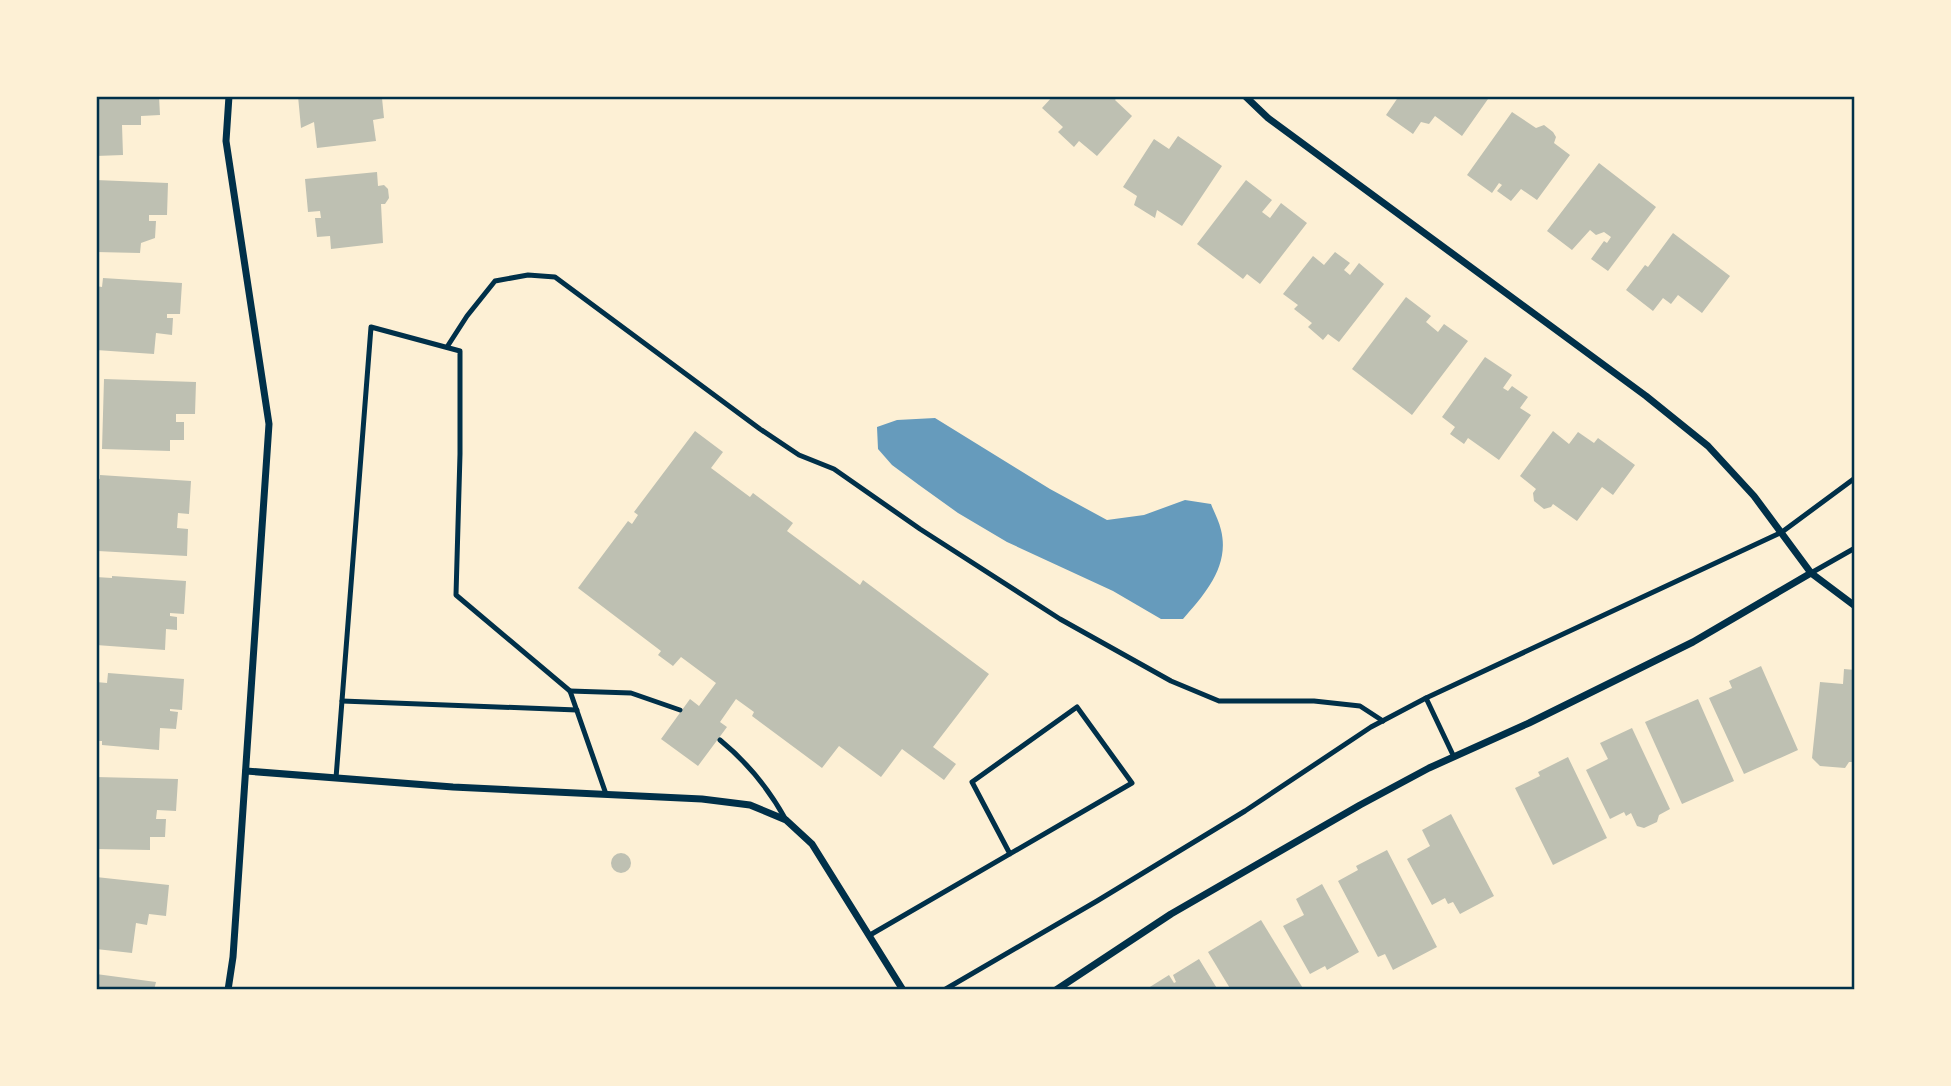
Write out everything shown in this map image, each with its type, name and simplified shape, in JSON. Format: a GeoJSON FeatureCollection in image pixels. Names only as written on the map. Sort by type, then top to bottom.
{"type":"FeatureCollection","features":[{"type":"Feature","properties":{"kind":"street"},"geometry":{"type":"LineString","coordinates":[[228,990],[233,957],[269,424],[226,141],[229,96]]}},
{"type":"Feature","properties":{"kind":"street"},"geometry":{"type":"LineString","coordinates":[[1245,96],[1268,118],[1698,437],[1754,496],[1811,573],[1855,606]]}},
{"type":"Feature","properties":{"kind":"street"},"geometry":{"type":"LineString","coordinates":[[1056,990],[1171,914],[1360,805],[1693,642],[1811,573]]}},
{"type":"Feature","properties":{"kind":"street"},"geometry":{"type":"LineString","coordinates":[[246,771],[453,787],[702,799],[750,805],[786,820],[812,844],[903,990]]}},
{"type":"Feature","properties":{"kind":"lane"},"geometry":{"type":"LineString","coordinates":[[447,347],[495,281],[528,275],[555,277],[789,449],[834,469],[920,529],[1060,619],[1171,681],[1219,701],[1314,701],[1360,705],[1384,721]]}},
{"type":"Feature","properties":{"kind":"lane"},"geometry":{"type":"LineString","coordinates":[[336,778],[371,327],[460,351],[456,595],[570,691],[606,794]]}},
{"type":"Feature","properties":{"kind":"lane"},"geometry":{"type":"LineString","coordinates":[[944,990],[1245,811],[1384,721],[1426,698],[1782,532],[1855,478]]}},
{"type":"Feature","properties":{"kind":"lane"},"geometry":{"type":"LineString","coordinates":[[1811,573],[1855,548]]}},
{"type":"Feature","properties":{"kind":"lane"},"geometry":{"type":"LineString","coordinates":[[570,691],[631,693],[680,710]]}},
{"type":"Feature","properties":{"kind":"lane"},"geometry":{"type":"LineString","coordinates":[[1426,698],[1454,757]]}},
{"type":"Feature","properties":{"kind":"lane"},"geometry":{"type":"LineString","coordinates":[[342,701],[577,710]]}},
{"type":"Feature","properties":{"kind":"lane"},"geometry":{"type":"LineString","coordinates":[[870,935],[1010,854],[1132,783],[1077,707],[972,782],[1010,854]]}},
{"type":"Feature","properties":{"kind":"lane"},"geometry":{"type":"LineString","coordinates":[[720,740],[744,760],[774,798],[786,820]]}},
{"type":"Feature","properties":{"kind":"water"},"geometry":{"type":"Polygon","coordinates":[[[935,418],[1050,489],[1107,520],[1144,515],[1185,500],[1211,504],[1223,543],[1222,556],[1214,579],[1183,619],[1161,619],[1113,591],[1007,542],[958,513],[919,485],[892,465],[878,449],[877,427],[897,420],[935,418]]]}},
{"type":"Feature","properties":{"kind":"building"},"geometry":{"type":"Polygon","coordinates":[[[96,96],[159,96],[160,115],[141,116],[141,125],[122,125],[123,155],[96,156],[96,96]]]}},
{"type":"Feature","properties":{"kind":"building"},"geometry":{"type":"Polygon","coordinates":[[[298,96],[382,98],[384,118],[373,120],[376,141],[317,148],[314,122],[301,128],[298,96]]]}},
{"type":"Feature","properties":{"kind":"building"},"geometry":{"type":"Polygon","coordinates":[[[1053,96],[1118,96],[1115,100],[1132,116],[1097,156],[1079,141],[1074,147],[1058,132],[1063,127],[1042,108],[1053,96]]]}},
{"type":"Feature","properties":{"kind":"building"},"geometry":{"type":"Polygon","coordinates":[[[1399,96],[1484,96],[1488,99],[1462,136],[1435,116],[1429,124],[1421,122],[1413,134],[1386,115],[1399,96]]]}},
{"type":"Feature","properties":{"kind":"building"},"geometry":{"type":"Polygon","coordinates":[[[1512,112],[1536,128],[1544,125],[1556,137],[1554,143],[1570,155],[1537,200],[1521,189],[1511,201],[1497,191],[1502,185],[1499,183],[1492,193],[1467,175],[1512,112]]]}},
{"type":"Feature","properties":{"kind":"building"},"geometry":{"type":"Polygon","coordinates":[[[1178,136],[1222,166],[1182,226],[1157,210],[1155,218],[1134,205],[1137,196],[1123,187],[1154,139],[1169,149],[1178,136]]]}},
{"type":"Feature","properties":{"kind":"building"},"geometry":{"type":"Polygon","coordinates":[[[1599,163],[1656,207],[1608,271],[1591,259],[1604,241],[1607,243],[1611,237],[1604,232],[1596,235],[1590,230],[1572,250],[1547,231],[1599,163]]]}},
{"type":"Feature","properties":{"kind":"building"},"geometry":{"type":"Polygon","coordinates":[[[377,172],[378,186],[384,185],[388,189],[389,198],[385,204],[381,204],[383,243],[331,249],[330,236],[317,237],[315,218],[321,218],[320,211],[308,212],[305,179],[377,172]]]}},
{"type":"Feature","properties":{"kind":"building"},"geometry":{"type":"Polygon","coordinates":[[[96,180],[168,183],[167,215],[149,215],[149,221],[156,221],[155,238],[141,243],[140,253],[96,252],[96,180]]]}},
{"type":"Feature","properties":{"kind":"building"},"geometry":{"type":"Polygon","coordinates":[[[1246,180],[1272,200],[1262,212],[1270,218],[1281,203],[1307,223],[1260,284],[1247,274],[1243,279],[1197,244],[1246,180]]]}},
{"type":"Feature","properties":{"kind":"building"},"geometry":{"type":"Polygon","coordinates":[[[1673,233],[1730,276],[1702,313],[1678,295],[1671,304],[1663,298],[1653,311],[1626,290],[1645,265],[1648,267],[1673,233]]]}},
{"type":"Feature","properties":{"kind":"building"},"geometry":{"type":"Polygon","coordinates":[[[1335,252],[1350,263],[1344,270],[1350,275],[1359,263],[1384,284],[1339,342],[1328,334],[1323,340],[1308,327],[1312,323],[1294,309],[1298,305],[1283,294],[1313,256],[1324,265],[1335,252]]]}},
{"type":"Feature","properties":{"kind":"building"},"geometry":{"type":"Polygon","coordinates":[[[103,278],[182,283],[180,314],[167,314],[167,318],[173,318],[172,335],[156,333],[154,354],[96,350],[96,286],[102,287],[103,278]]]}},
{"type":"Feature","properties":{"kind":"building"},"geometry":{"type":"Polygon","coordinates":[[[1406,297],[1431,316],[1426,322],[1438,332],[1444,324],[1468,341],[1412,415],[1352,369],[1406,297]]]}},
{"type":"Feature","properties":{"kind":"building"},"geometry":{"type":"Polygon","coordinates":[[[1485,357],[1512,375],[1503,388],[1508,391],[1512,386],[1528,397],[1520,408],[1531,415],[1499,460],[1468,438],[1464,444],[1450,434],[1455,427],[1442,417],[1485,357]]]}},
{"type":"Feature","properties":{"kind":"building"},"geometry":{"type":"Polygon","coordinates":[[[104,379],[196,382],[195,414],[176,414],[176,422],[184,422],[184,440],[170,440],[170,451],[102,449],[104,379]]]}},
{"type":"Feature","properties":{"kind":"building"},"geometry":{"type":"Polygon","coordinates":[[[695,431],[723,452],[711,468],[750,497],[753,493],[793,523],[787,531],[860,585],[863,580],[989,674],[933,747],[956,764],[944,780],[902,749],[881,777],[839,746],[822,768],[752,716],[754,712],[736,699],[720,722],[727,727],[698,766],[661,739],[690,699],[699,706],[716,683],[681,657],[673,666],[658,655],[661,651],[578,588],[628,521],[632,524],[638,515],[634,512],[695,431]]]}},
{"type":"Feature","properties":{"kind":"building"},"geometry":{"type":"Polygon","coordinates":[[[1553,431],[1569,444],[1578,432],[1594,443],[1598,438],[1635,465],[1613,495],[1602,487],[1577,521],[1553,504],[1544,509],[1534,501],[1533,493],[1536,489],[1520,476],[1553,431]]]}},
{"type":"Feature","properties":{"kind":"building"},"geometry":{"type":"Polygon","coordinates":[[[100,475],[191,481],[189,514],[178,513],[177,528],[188,529],[187,556],[98,551],[96,478],[100,479],[100,475]]]}},
{"type":"Feature","properties":{"kind":"building"},"geometry":{"type":"Polygon","coordinates":[[[96,577],[186,581],[184,614],[170,613],[170,616],[177,617],[177,630],[166,629],[165,650],[96,645],[96,577]]]}},
{"type":"Feature","properties":{"kind":"building"},"geometry":{"type":"Polygon","coordinates":[[[1761,666],[1798,750],[1744,774],[1709,698],[1732,688],[1729,681],[1761,666]]]}},
{"type":"Feature","properties":{"kind":"building"},"geometry":{"type":"Polygon","coordinates":[[[1844,669],[1855,670],[1855,762],[1849,762],[1845,768],[1820,766],[1812,758],[1820,682],[1843,684],[1844,669]]]}},
{"type":"Feature","properties":{"kind":"building"},"geometry":{"type":"Polygon","coordinates":[[[108,673],[184,679],[182,710],[170,709],[178,712],[176,729],[160,728],[159,750],[102,745],[102,741],[96,741],[96,682],[107,683],[108,673]]]}},
{"type":"Feature","properties":{"kind":"building"},"geometry":{"type":"Polygon","coordinates":[[[1698,699],[1734,781],[1682,804],[1645,722],[1698,699]]]}},
{"type":"Feature","properties":{"kind":"building"},"geometry":{"type":"Polygon","coordinates":[[[1632,728],[1670,809],[1659,815],[1657,822],[1644,828],[1637,826],[1631,813],[1626,816],[1624,812],[1610,819],[1586,770],[1608,759],[1600,743],[1632,728]]]}},
{"type":"Feature","properties":{"kind":"building"},"geometry":{"type":"Polygon","coordinates":[[[1568,757],[1607,838],[1553,865],[1515,788],[1540,776],[1538,772],[1568,757]]]}},
{"type":"Feature","properties":{"kind":"building"},"geometry":{"type":"Polygon","coordinates":[[[96,777],[178,779],[176,811],[157,810],[156,819],[166,819],[165,837],[150,837],[150,850],[96,849],[96,777]]]}},
{"type":"Feature","properties":{"kind":"building"},"geometry":{"type":"Polygon","coordinates":[[[1451,814],[1494,896],[1460,914],[1453,902],[1448,904],[1445,898],[1432,905],[1407,859],[1430,846],[1422,830],[1451,814]]]}},
{"type":"Feature","properties":{"kind":"building"},"geometry":{"type":"Polygon","coordinates":[[[1387,850],[1437,947],[1393,970],[1385,954],[1378,957],[1338,881],[1358,870],[1356,866],[1387,850]]]}},
{"type":"Feature","properties":{"kind":"building"},"geometry":{"type":"Polygon","coordinates":[[[621,853],[628,856],[631,863],[628,870],[621,873],[614,870],[611,863],[614,856],[621,853]]]}},
{"type":"Feature","properties":{"kind":"building"},"geometry":{"type":"Polygon","coordinates":[[[96,877],[169,885],[166,916],[149,914],[147,925],[136,923],[132,953],[96,949],[96,877]]]}},
{"type":"Feature","properties":{"kind":"building"},"geometry":{"type":"Polygon","coordinates":[[[1322,884],[1359,952],[1327,970],[1325,966],[1310,974],[1283,926],[1304,915],[1296,899],[1322,884]]]}},
{"type":"Feature","properties":{"kind":"building"},"geometry":{"type":"Polygon","coordinates":[[[1261,920],[1304,990],[1231,990],[1208,952],[1261,920]]]}},
{"type":"Feature","properties":{"kind":"building"},"geometry":{"type":"Polygon","coordinates":[[[1199,959],[1218,990],[1145,990],[1169,975],[1174,983],[1176,982],[1173,975],[1199,959]]]}},
{"type":"Feature","properties":{"kind":"building"},"geometry":{"type":"Polygon","coordinates":[[[96,974],[156,982],[154,990],[96,990],[96,974]]]}}]}
